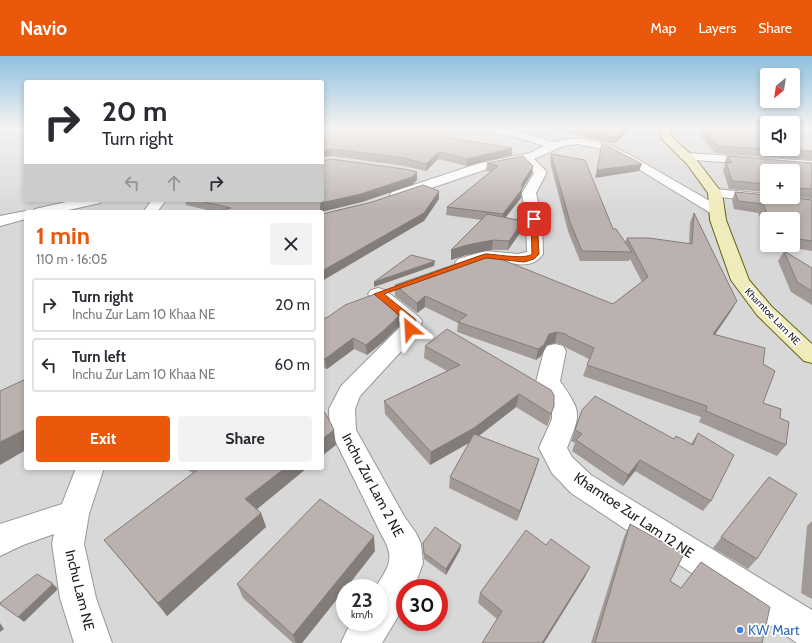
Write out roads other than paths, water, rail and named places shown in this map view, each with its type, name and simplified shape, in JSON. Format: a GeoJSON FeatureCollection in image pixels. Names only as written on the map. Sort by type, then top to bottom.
{"type":"FeatureCollection","features":[{"type":"Feature","properties":{"kind":"main road"},"geometry":{"type":"LineString","coordinates":[[686,157],[715,193]]}},
{"type":"Feature","properties":{"kind":"main road","name":"Khamtoe Lam NE"},"geometry":{"type":"LineString","coordinates":[[715,193],[718,220],[740,280],[745,289],[812,356]]}},
{"type":"Feature","properties":{"kind":"street"},"geometry":{"type":"LineString","coordinates":[[389,198],[484,166],[531,155]]}},
{"type":"Feature","properties":{"kind":"street"},"geometry":{"type":"LineString","coordinates":[[623,155],[717,211]]}},
{"type":"Feature","properties":{"kind":"street"},"geometry":{"type":"LineString","coordinates":[[451,268],[485,256],[524,259],[532,258],[535,254],[534,219],[529,193],[541,172],[524,157]]}},
{"type":"Feature","properties":{"kind":"street"},"geometry":{"type":"LineString","coordinates":[[686,157],[812,165]]}},
{"type":"Feature","properties":{"kind":"street"},"geometry":{"type":"LineString","coordinates":[[418,174],[440,180]]}},
{"type":"Feature","properties":{"kind":"street"},"geometry":{"type":"LineString","coordinates":[[715,193],[812,203]]}},
{"type":"Feature","properties":{"kind":"street"},"geometry":{"type":"LineString","coordinates":[[49,210],[86,202]]}},
{"type":"Feature","properties":{"kind":"street"},"geometry":{"type":"LineString","coordinates":[[0,221],[24,215]]}},
{"type":"Feature","properties":{"kind":"street","name":"Inchu Zur Lam 2 NE"},"geometry":{"type":"LineString","coordinates":[[380,293],[412,321],[410,329],[350,392],[342,409],[343,430],[393,526],[405,544],[406,563],[399,582],[388,600]]}},
{"type":"Feature","properties":{"kind":"street","name":"Khamtoe Zur Lam 12 NE"},"geometry":{"type":"LineString","coordinates":[[555,351],[548,382],[564,406],[565,419],[553,448],[562,465],[581,484],[812,631]]}},
{"type":"Feature","properties":{"kind":"street","name":"Inchu Lam NE"},"geometry":{"type":"LineString","coordinates":[[89,470],[74,514],[68,544],[78,598],[93,643]]}},
{"type":"Feature","properties":{"kind":"street"},"geometry":{"type":"LineString","coordinates":[[0,541],[14,533],[74,514]]}},
{"type":"Feature","properties":{"kind":"street"},"geometry":{"type":"LineString","coordinates":[[360,643],[368,631]]}},
{"type":"Feature","properties":{"kind":"place","name":"KW Mart"},"geometry":{"type":"Point","coordinates":[740,630]}}]}
